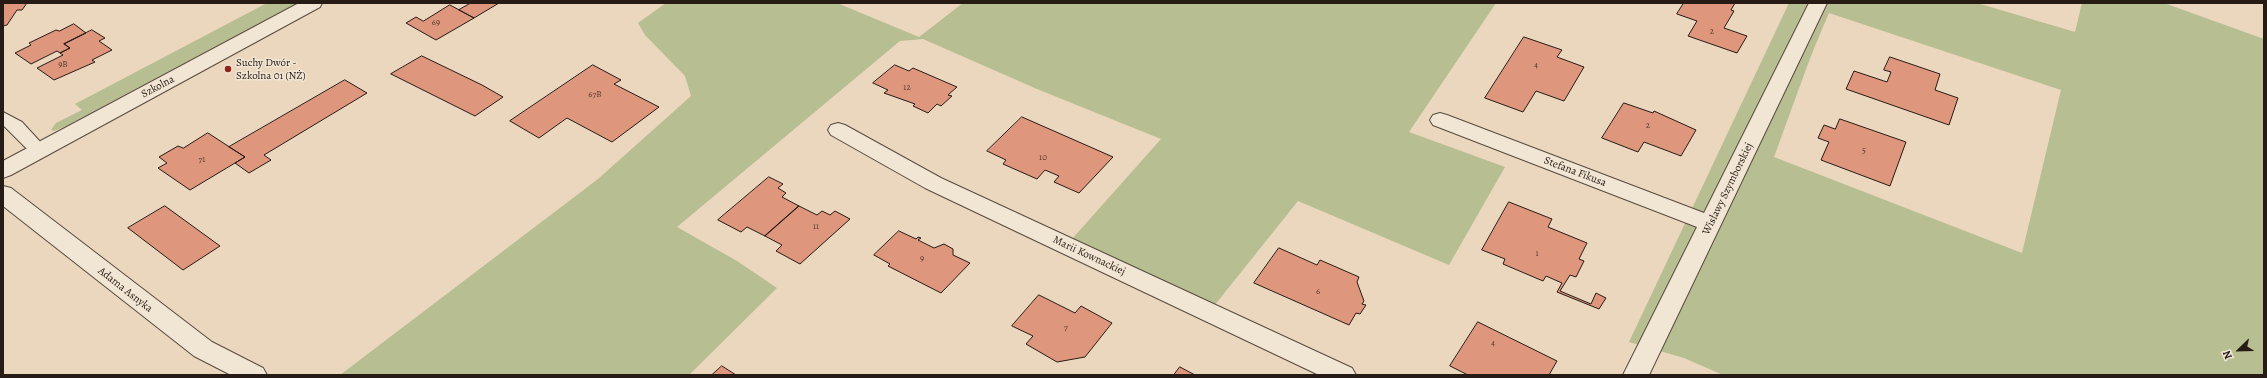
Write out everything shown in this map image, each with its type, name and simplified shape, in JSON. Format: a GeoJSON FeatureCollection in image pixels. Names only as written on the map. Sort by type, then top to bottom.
{"type":"FeatureCollection","features":[{"type":"Feature","properties":{"kind":"street","name":"Szkolna"},"geometry":{"type":"LineString","coordinates":[[3,170],[313,3]]}},
{"type":"Feature","properties":{"kind":"street","name":"Wisławy Szymborskiej"},"geometry":{"type":"LineString","coordinates":[[1636,375],[1818,3]]}},
{"type":"Feature","properties":{"kind":"street","name":"Stefana Fikusa"},"geometry":{"type":"LineString","coordinates":[[1440,120],[1711,224]]}},
{"type":"Feature","properties":{"kind":"street","name":"Marii Kownackiej"},"geometry":{"type":"LineString","coordinates":[[838,130],[933,183],[1343,375]]}},
{"type":"Feature","properties":{"kind":"street","name":"Adama Asnyka"},"geometry":{"type":"LineString","coordinates":[[3,194],[203,349],[254,375]]}},
{"type":"Feature","properties":{"kind":"lane"},"geometry":{"type":"LineString","coordinates":[[3,117],[16,126],[38,150]]}},
{"type":"Feature","properties":{"kind":"green space"},"geometry":{"type":"Polygon","coordinates":[[[267,3],[297,3],[66,126],[54,131],[51,130],[56,123],[82,110],[75,104],[267,3]]]}},
{"type":"Feature","properties":{"kind":"green space"},"geometry":{"type":"Polygon","coordinates":[[[666,3],[837,3],[919,37],[963,3],[1496,3],[1409,132],[1505,167],[1449,265],[1298,201],[1214,306],[1072,239],[1161,139],[1037,89],[923,39],[900,41],[677,227],[737,261],[777,288],[689,375],[340,375],[598,179],[691,96],[685,76],[645,35],[638,23],[666,3]]]}},
{"type":"Feature","properties":{"kind":"green space"},"geometry":{"type":"Polygon","coordinates":[[[1789,3],[1977,3],[2075,32],[2082,3],[2164,3],[2264,39],[2264,375],[1723,375],[1684,358],[1629,342],[1789,3]],[[1829,13],[1807,67],[1774,157],[2022,253],[2061,90],[1829,13]]]}},
{"type":"Feature","properties":{"kind":"building"},"geometry":{"type":"Polygon","coordinates":[[[3,3],[27,3],[22,10],[17,10],[7,25],[3,26],[3,3]]]}},
{"type":"Feature","properties":{"kind":"building"},"geometry":{"type":"Polygon","coordinates":[[[471,3],[499,3],[474,18],[459,10],[471,3]]]}},
{"type":"Feature","properties":{"kind":"building"},"geometry":{"type":"Polygon","coordinates":[[[1684,3],[1735,3],[1731,10],[1734,11],[1724,28],[1747,36],[1737,53],[1688,36],[1697,21],[1677,14],[1684,3]]]}},
{"type":"Feature","properties":{"kind":"building"},"geometry":{"type":"Polygon","coordinates":[[[450,5],[474,18],[436,40],[406,23],[416,17],[423,21],[450,5]]]}},
{"type":"Feature","properties":{"kind":"building"},"geometry":{"type":"Polygon","coordinates":[[[74,24],[86,33],[64,44],[70,48],[60,53],[57,51],[31,64],[15,53],[31,45],[29,43],[56,30],[59,31],[74,24]]]}},
{"type":"Feature","properties":{"kind":"building"},"geometry":{"type":"Polygon","coordinates":[[[92,30],[105,38],[99,41],[112,50],[92,60],[95,62],[54,80],[37,68],[63,55],[60,53],[70,48],[64,44],[92,30]]]}},
{"type":"Feature","properties":{"kind":"building"},"geometry":{"type":"Polygon","coordinates":[[[1524,37],[1562,50],[1557,57],[1584,67],[1564,101],[1536,91],[1523,112],[1485,98],[1524,37]]]}},
{"type":"Feature","properties":{"kind":"building"},"geometry":{"type":"Polygon","coordinates":[[[422,56],[482,85],[503,97],[475,116],[391,74],[422,56]]]}},
{"type":"Feature","properties":{"kind":"building"},"geometry":{"type":"Polygon","coordinates":[[[1890,57],[1940,74],[1935,90],[1958,98],[1949,125],[1846,89],[1854,71],[1887,82],[1891,72],[1884,70],[1890,57]]]}},
{"type":"Feature","properties":{"kind":"building"},"geometry":{"type":"Polygon","coordinates":[[[593,65],[621,80],[614,84],[659,107],[612,142],[567,118],[539,138],[510,121],[593,65]]]}},
{"type":"Feature","properties":{"kind":"building"},"geometry":{"type":"Polygon","coordinates":[[[895,65],[909,71],[913,68],[957,87],[948,95],[952,96],[941,106],[937,104],[928,113],[913,106],[915,104],[884,93],[888,90],[873,83],[895,65]]]}},
{"type":"Feature","properties":{"kind":"building"},"geometry":{"type":"Polygon","coordinates":[[[345,80],[367,93],[264,155],[271,160],[249,173],[235,163],[245,157],[229,147],[345,80]]]}},
{"type":"Feature","properties":{"kind":"building"},"geometry":{"type":"Polygon","coordinates":[[[1624,103],[1653,113],[1654,111],[1696,130],[1681,156],[1644,142],[1638,152],[1602,138],[1624,103]]]}},
{"type":"Feature","properties":{"kind":"building"},"geometry":{"type":"Polygon","coordinates":[[[1022,117],[1113,157],[1079,193],[1054,182],[1059,176],[1045,170],[1037,179],[1003,164],[1006,160],[987,151],[1022,117]]]}},
{"type":"Feature","properties":{"kind":"building"},"geometry":{"type":"Polygon","coordinates":[[[1840,119],[1906,142],[1890,186],[1821,160],[1829,142],[1818,138],[1824,125],[1835,129],[1840,119]]]}},
{"type":"Feature","properties":{"kind":"building"},"geometry":{"type":"Polygon","coordinates":[[[208,133],[245,157],[190,190],[158,168],[167,163],[159,157],[178,146],[183,148],[208,133]]]}},
{"type":"Feature","properties":{"kind":"building"},"geometry":{"type":"Polygon","coordinates":[[[769,177],[783,184],[778,188],[786,193],[782,197],[799,206],[765,236],[747,227],[741,232],[718,220],[769,177]]]}},
{"type":"Feature","properties":{"kind":"building"},"geometry":{"type":"Polygon","coordinates":[[[1509,202],[1552,219],[1548,227],[1587,243],[1579,259],[1584,261],[1576,277],[1570,275],[1560,291],[1591,304],[1596,293],[1606,298],[1599,309],[1557,292],[1562,283],[1546,276],[1543,281],[1503,264],[1505,259],[1482,250],[1509,202]]]}},
{"type":"Feature","properties":{"kind":"building"},"geometry":{"type":"Polygon","coordinates":[[[165,206],[220,246],[183,270],[128,228],[165,206]]]}},
{"type":"Feature","properties":{"kind":"building"},"geometry":{"type":"Polygon","coordinates":[[[799,206],[817,215],[822,211],[830,215],[835,211],[850,219],[800,264],[776,251],[782,245],[765,236],[799,206]]]}},
{"type":"Feature","properties":{"kind":"building"},"geometry":{"type":"Polygon","coordinates":[[[899,231],[916,239],[918,237],[921,238],[918,240],[934,248],[944,244],[953,249],[953,255],[970,263],[941,293],[888,266],[890,264],[874,255],[899,231]]]}},
{"type":"Feature","properties":{"kind":"building"},"geometry":{"type":"Polygon","coordinates":[[[1279,248],[1317,265],[1320,260],[1359,277],[1357,282],[1364,301],[1362,304],[1366,305],[1360,314],[1356,313],[1349,325],[1254,283],[1279,248]]]}},
{"type":"Feature","properties":{"kind":"building"},"geometry":{"type":"Polygon","coordinates":[[[1039,295],[1075,313],[1081,306],[1112,323],[1085,357],[1057,362],[1026,344],[1033,336],[1012,326],[1039,295]]]}},
{"type":"Feature","properties":{"kind":"building"},"geometry":{"type":"Polygon","coordinates":[[[1478,322],[1557,361],[1549,375],[1468,375],[1450,366],[1478,322]]]}},
{"type":"Feature","properties":{"kind":"building"},"geometry":{"type":"Polygon","coordinates":[[[722,366],[736,375],[712,375],[722,366]]]}},
{"type":"Feature","properties":{"kind":"building"},"geometry":{"type":"Polygon","coordinates":[[[1180,367],[1195,375],[1174,375],[1180,367]]]}},
{"type":"Feature","properties":{"kind":"place","name":"Suchy Dwór - Szkolna 01 (NŻ)"},"geometry":{"type":"Point","coordinates":[228,69]}}]}
